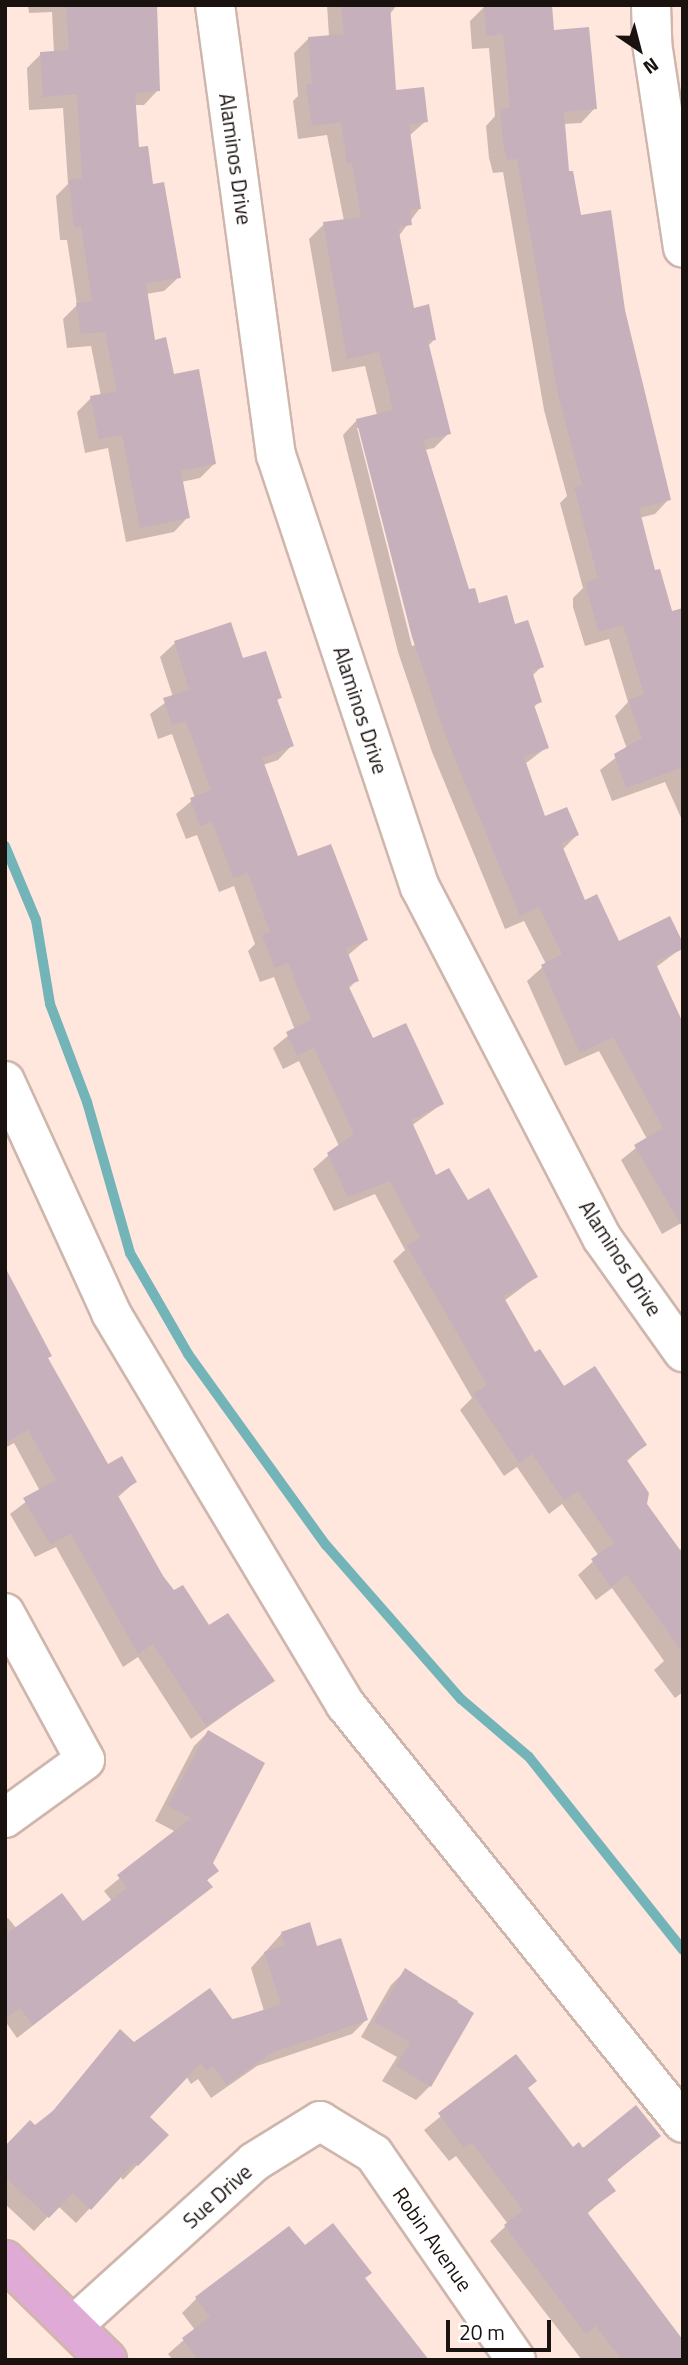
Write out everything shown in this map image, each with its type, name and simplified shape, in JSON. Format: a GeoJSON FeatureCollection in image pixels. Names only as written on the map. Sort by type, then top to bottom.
{"type":"FeatureCollection","features":[{"type":"Feature","properties":{"kind":"main road"},"geometry":{"type":"LineString","coordinates":[[5,2260],[75,2325],[107,2360]]}},
{"type":"Feature","properties":{"kind":"street","name":"Alaminos Drive"},"geometry":{"type":"LineString","coordinates":[[215,5],[276,454],[420,887],[602,1238],[683,1352]]}},
{"type":"Feature","properties":{"kind":"street"},"geometry":{"type":"LineString","coordinates":[[651,5],[652,43],[683,248]]}},
{"type":"Feature","properties":{"kind":"street"},"geometry":{"type":"LineString","coordinates":[[5,1081],[111,1313],[345,1704],[475,1871],[683,2123]]}},
{"type":"Feature","properties":{"kind":"street"},"geometry":{"type":"LineString","coordinates":[[5,1612],[85,1760],[5,1818]]}},
{"type":"Feature","properties":{"kind":"street","name":"Sue Drive"},"geometry":{"type":"LineString","coordinates":[[75,2325],[254,2162],[320,2121],[374,2154]]}},
{"type":"Feature","properties":{"kind":"street","name":"Robin Avenue"},"geometry":{"type":"LineString","coordinates":[[374,2154],[516,2360]]}},
{"type":"Feature","properties":{"kind":"building"},"geometry":{"type":"Polygon","coordinates":[[[66,5],[157,5],[160,91],[135,93],[139,147],[148,146],[153,184],[164,182],[181,278],[146,283],[155,340],[166,337],[174,374],[199,369],[216,464],[181,471],[190,518],[140,528],[122,435],[99,439],[90,396],[117,391],[105,332],[81,334],[76,303],[92,301],[81,226],[74,227],[69,180],[82,178],[77,94],[43,97],[40,52],[69,50],[66,5]]]}},
{"type":"Feature","properties":{"kind":"building"},"geometry":{"type":"Polygon","coordinates":[[[341,5],[390,5],[396,90],[424,87],[428,122],[409,124],[421,209],[410,210],[412,225],[398,227],[414,308],[429,304],[436,340],[428,341],[451,434],[423,440],[469,589],[475,588],[479,603],[507,595],[515,624],[528,620],[544,667],[532,671],[542,702],[534,705],[549,748],[524,757],[545,816],[567,807],[579,835],[561,843],[585,900],[597,894],[619,941],[670,916],[683,943],[683,949],[655,962],[683,1023],[683,1228],[634,1145],[663,1128],[613,1037],[580,1053],[541,965],[562,954],[539,907],[520,916],[446,737],[412,637],[356,419],[393,410],[379,352],[347,359],[323,222],[361,217],[352,163],[347,163],[341,122],[312,126],[306,85],[312,84],[308,37],[344,34],[341,5]]]}},
{"type":"Feature","properties":{"kind":"building"},"geometry":{"type":"Polygon","coordinates":[[[484,5],[552,5],[554,30],[589,27],[597,109],[564,112],[569,171],[573,171],[581,215],[611,210],[625,310],[671,500],[639,508],[655,570],[660,569],[672,611],[683,608],[683,767],[626,788],[614,754],[642,738],[628,700],[644,694],[623,625],[599,632],[587,591],[586,582],[598,578],[574,487],[582,485],[558,395],[517,159],[507,160],[503,143],[500,109],[510,108],[503,34],[486,36],[484,5]]]}},
{"type":"Feature","properties":{"kind":"building"},"geometry":{"type":"Polygon","coordinates":[[[231,622],[243,658],[266,651],[282,698],[277,699],[294,746],[262,758],[298,856],[331,844],[368,940],[346,948],[359,981],[348,985],[373,1038],[406,1023],[444,1104],[411,1120],[436,1175],[449,1168],[468,1200],[489,1188],[538,1277],[503,1296],[535,1352],[540,1349],[564,1386],[595,1366],[647,1445],[626,1459],[649,1493],[647,1504],[683,1554],[683,1653],[627,1575],[611,1587],[591,1559],[614,1543],[578,1491],[564,1501],[532,1454],[519,1463],[473,1394],[487,1385],[407,1246],[420,1238],[390,1181],[348,1197],[327,1153],[354,1134],[314,1048],[297,1056],[286,1032],[311,1020],[288,963],[275,968],[262,935],[270,932],[248,873],[233,878],[212,822],[200,826],[190,798],[211,790],[186,721],[172,725],[163,698],[189,690],[174,641],[231,622]]]}},
{"type":"Feature","properties":{"kind":"building"},"geometry":{"type":"Polygon","coordinates":[[[5,1267],[52,1356],[48,1358],[108,1464],[122,1456],[137,1482],[117,1494],[163,1576],[174,1590],[183,1585],[209,1625],[228,1613],[275,1681],[206,1726],[153,1644],[138,1654],[71,1534],[50,1544],[23,1498],[56,1480],[28,1430],[5,1443],[5,1267]]]}},
{"type":"Feature","properties":{"kind":"building"},"geometry":{"type":"Polygon","coordinates":[[[208,1730],[265,1763],[213,1863],[219,1871],[207,1880],[213,1887],[33,2025],[20,2008],[5,2019],[5,1935],[62,1893],[83,1921],[127,1888],[117,1875],[191,1818],[168,1806],[208,1730]]]}},
{"type":"Feature","properties":{"kind":"building"},"geometry":{"type":"Polygon","coordinates":[[[310,1922],[317,1946],[341,1938],[368,2020],[273,2052],[226,2085],[213,2066],[206,2071],[201,2063],[150,2117],[169,2135],[138,2166],[134,2163],[91,2210],[73,2193],[49,2218],[5,2177],[5,2146],[30,2120],[35,2125],[54,2110],[120,2029],[134,2042],[210,1988],[233,2020],[281,2004],[264,1952],[285,1945],[281,1932],[310,1922]]]}},
{"type":"Feature","properties":{"kind":"building"},"geometry":{"type":"Polygon","coordinates":[[[405,1968],[474,2013],[431,2087],[396,2066],[410,2042],[374,2022],[405,1968]]]}},
{"type":"Feature","properties":{"kind":"building"},"geometry":{"type":"Polygon","coordinates":[[[516,2054],[537,2081],[528,2088],[573,2147],[579,2142],[583,2148],[636,2105],[661,2136],[607,2179],[616,2191],[587,2212],[683,2340],[683,2360],[622,2360],[596,2326],[586,2334],[504,2225],[523,2210],[472,2142],[464,2148],[438,2113],[516,2054]]]}},
{"type":"Feature","properties":{"kind":"building"},"geometry":{"type":"Polygon","coordinates":[[[333,2223],[372,2273],[365,2278],[429,2360],[198,2360],[182,2338],[210,2317],[195,2297],[289,2226],[305,2245],[333,2223]]]}},
{"type":"Feature","properties":{"kind":"waterway"},"geometry":{"type":"LineString","coordinates":[[5,846],[36,920],[50,1004],[87,1102],[130,1253],[188,1354],[326,1545],[461,1699],[529,1757],[683,1950]]}}]}
